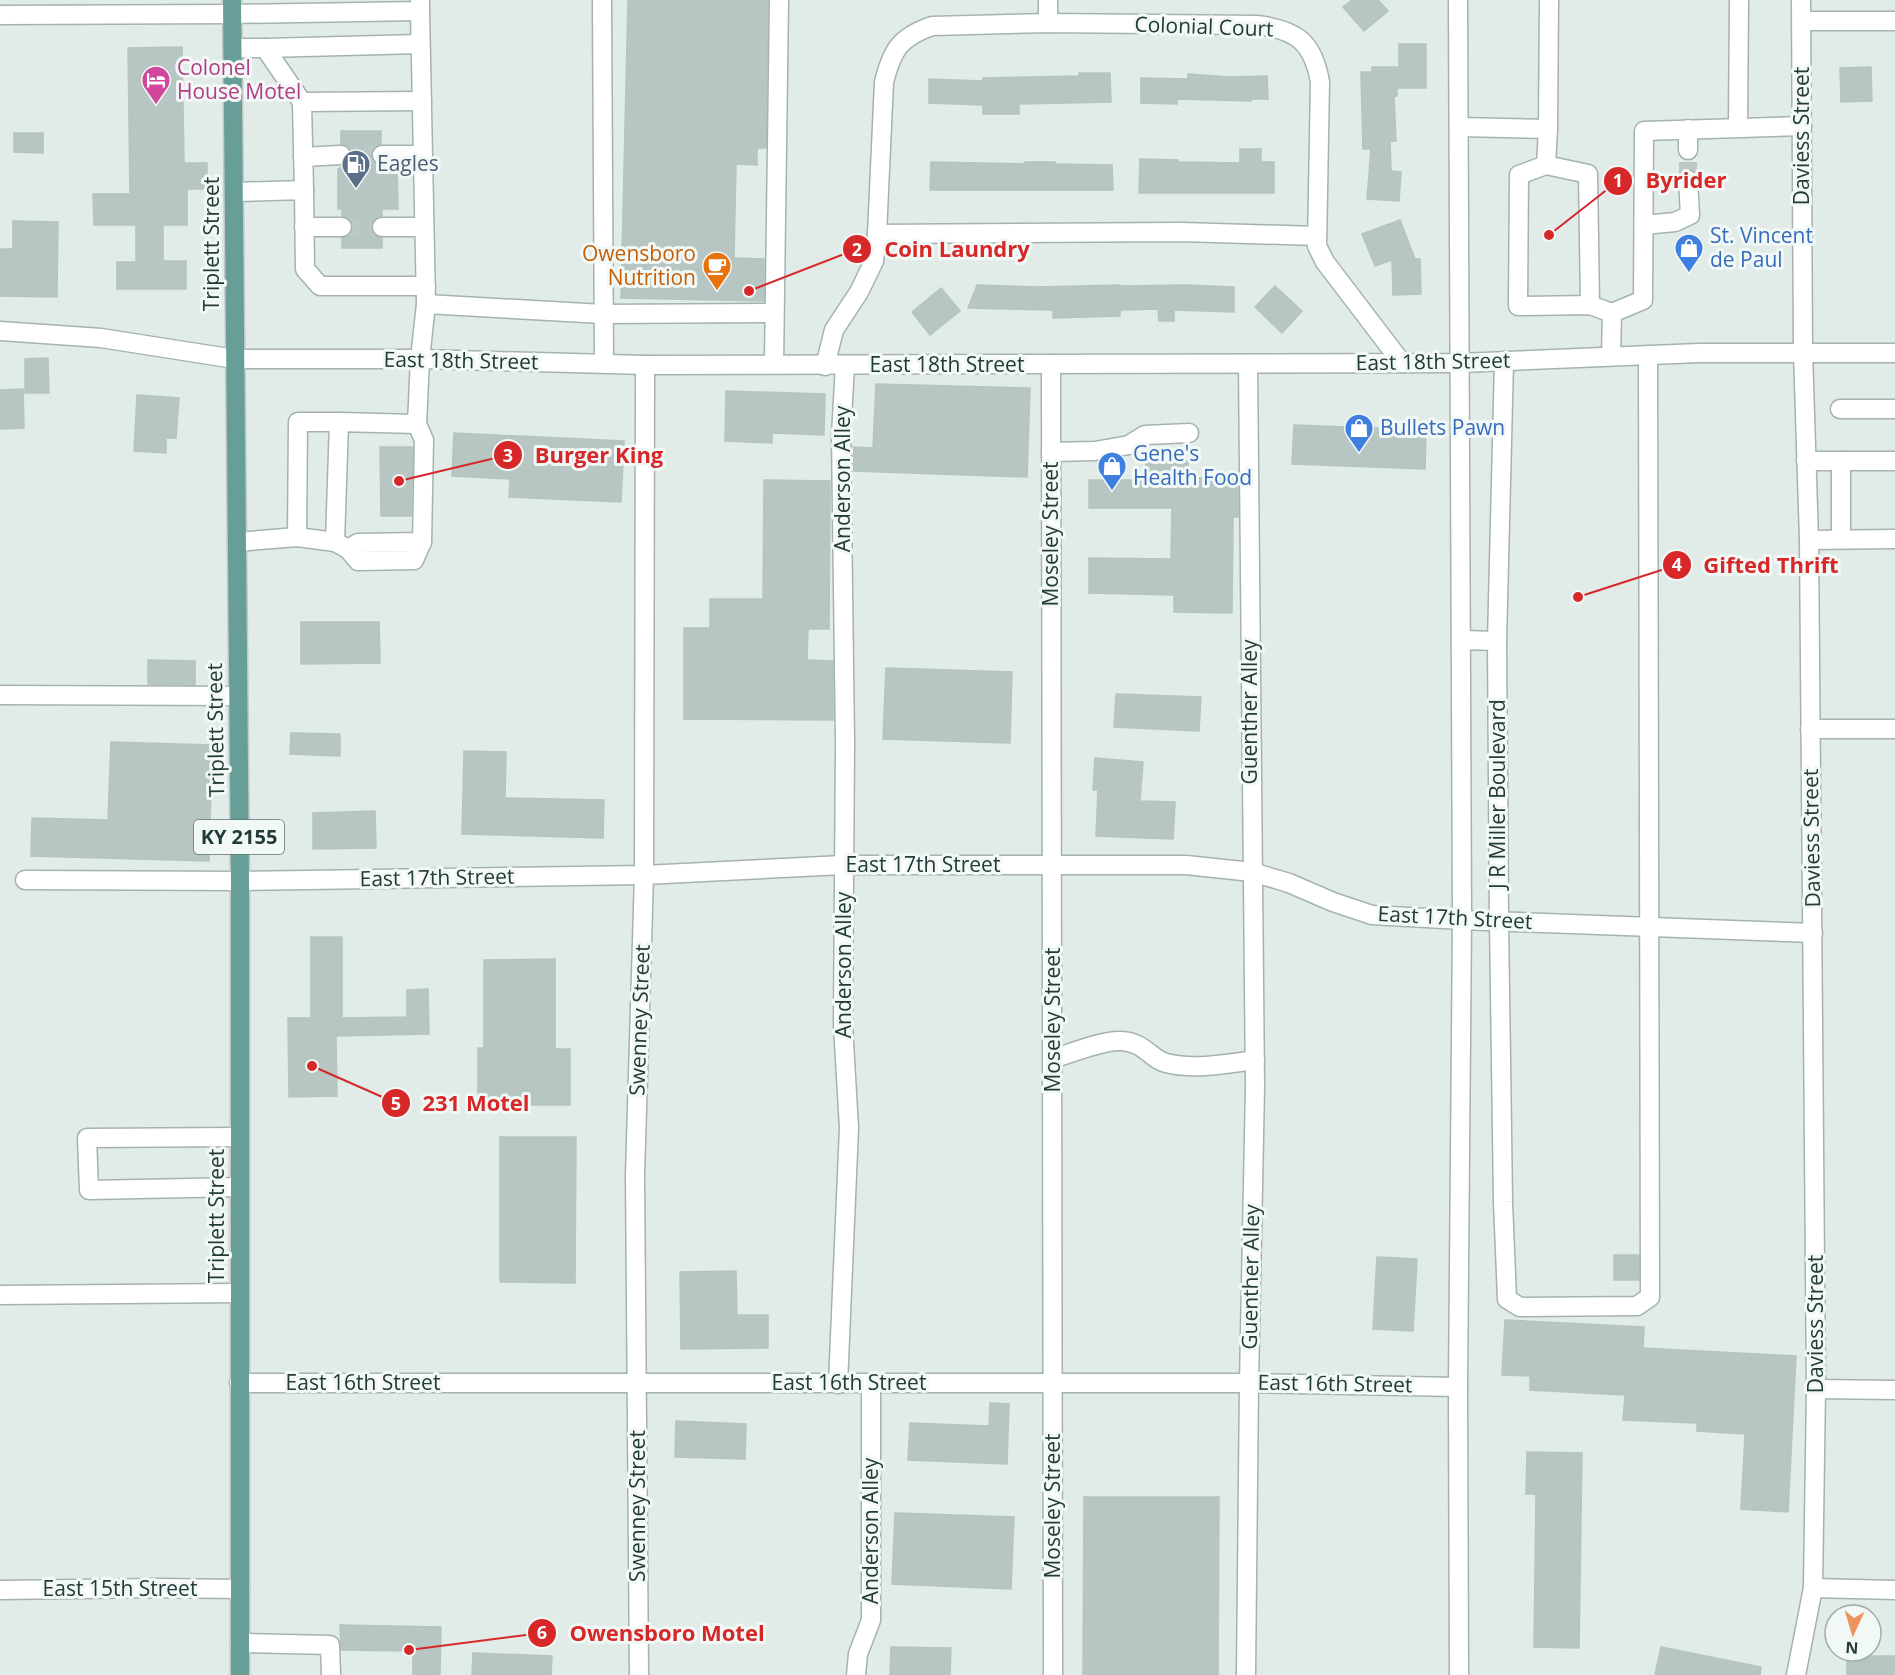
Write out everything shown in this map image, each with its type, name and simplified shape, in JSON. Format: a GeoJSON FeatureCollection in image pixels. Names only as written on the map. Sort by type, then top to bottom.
{"type":"FeatureCollection","features":[{"type":"Feature","properties":{"kind":"main road","name":"Triplett Street"},"geometry":{"type":"LineString","coordinates":[[232,7],[240,881],[240,1675]]}},
{"type":"Feature","properties":{"kind":"street"},"geometry":{"type":"LineString","coordinates":[[602,0],[604,363]]}},
{"type":"Feature","properties":{"kind":"street"},"geometry":{"type":"LineString","coordinates":[[774,364],[779,0]]}},
{"type":"Feature","properties":{"kind":"street"},"geometry":{"type":"LineString","coordinates":[[1048,0],[1048,23]]}},
{"type":"Feature","properties":{"kind":"street"},"geometry":{"type":"LineString","coordinates":[[1458,0],[1462,640],[1458,1387],[1459,1675]]}},
{"type":"Feature","properties":{"kind":"street"},"geometry":{"type":"LineString","coordinates":[[1546,165],[1549,0]]}},
{"type":"Feature","properties":{"kind":"street"},"geometry":{"type":"LineString","coordinates":[[1738,127],[1739,0]]}},
{"type":"Feature","properties":{"kind":"street","name":"Daviess Street"},"geometry":{"type":"LineString","coordinates":[[1796,1675],[1813,1588],[1816,1389],[1809,540],[1803,352],[1802,0]]}},
{"type":"Feature","properties":{"kind":"street"},"geometry":{"type":"LineString","coordinates":[[0,15],[232,7],[420,5],[426,295],[417,424],[424,440],[422,542],[342,545],[297,537],[237,542]]}},
{"type":"Feature","properties":{"kind":"street"},"geometry":{"type":"LineString","coordinates":[[1802,21],[1895,21]]}},
{"type":"Feature","properties":{"kind":"street","name":"Colonial Court"},"geometry":{"type":"LineString","coordinates":[[825,366],[834,330],[859,292],[874,261],[884,82],[889,60],[900,44],[914,32],[932,26],[1048,23],[1257,25],[1277,27],[1294,34],[1308,46],[1316,63],[1320,82],[1317,246],[1324,262],[1402,363]]}},
{"type":"Feature","properties":{"kind":"street"},"geometry":{"type":"LineString","coordinates":[[234,48],[420,44]]}},
{"type":"Feature","properties":{"kind":"street"},"geometry":{"type":"LineString","coordinates":[[265,48],[302,102],[305,269],[320,286],[603,314],[774,313]]}},
{"type":"Feature","properties":{"kind":"street"},"geometry":{"type":"LineString","coordinates":[[302,102],[422,101]]}},
{"type":"Feature","properties":{"kind":"street"},"geometry":{"type":"LineString","coordinates":[[1590,305],[1588,174],[1546,165],[1519,175],[1518,306],[1590,305],[1612,313],[1643,300],[1644,131],[1802,126]]}},
{"type":"Feature","properties":{"kind":"street"},"geometry":{"type":"LineString","coordinates":[[1459,127],[1548,129]]}},
{"type":"Feature","properties":{"kind":"street"},"geometry":{"type":"LineString","coordinates":[[1688,129],[1688,150]]}},
{"type":"Feature","properties":{"kind":"street"},"geometry":{"type":"LineString","coordinates":[[382,155],[422,154]]}},
{"type":"Feature","properties":{"kind":"street"},"geometry":{"type":"LineString","coordinates":[[303,157],[341,156]]}},
{"type":"Feature","properties":{"kind":"street"},"geometry":{"type":"LineString","coordinates":[[1644,225],[1675,222],[1690,215],[1688,180]]}},
{"type":"Feature","properties":{"kind":"street"},"geometry":{"type":"LineString","coordinates":[[234,192],[304,190]]}},
{"type":"Feature","properties":{"kind":"street"},"geometry":{"type":"LineString","coordinates":[[304,227],[342,228]]}},
{"type":"Feature","properties":{"kind":"street"},"geometry":{"type":"LineString","coordinates":[[382,227],[424,227]]}},
{"type":"Feature","properties":{"kind":"street"},"geometry":{"type":"LineString","coordinates":[[877,234],[1182,232],[1317,236]]}},
{"type":"Feature","properties":{"kind":"street"},"geometry":{"type":"LineString","coordinates":[[1611,356],[1612,313]]}},
{"type":"Feature","properties":{"kind":"street","name":"East 18th Street"},"geometry":{"type":"LineString","coordinates":[[0,331],[101,338],[235,359],[420,359],[645,365],[1460,363],[1648,355],[1895,353]]}},
{"type":"Feature","properties":{"kind":"street"},"geometry":{"type":"LineString","coordinates":[[1648,355],[1649,927]]}},
{"type":"Feature","properties":{"kind":"street","name":"J R Miller Boulevard"},"geometry":{"type":"LineString","coordinates":[[1504,361],[1497,641],[1503,1190],[1507,1299],[1520,1307],[1637,1306],[1650,1297],[1649,927]]}},
{"type":"Feature","properties":{"kind":"street","name":"Moseley Street"},"geometry":{"type":"LineString","coordinates":[[1051,364],[1053,1675]]}},
{"type":"Feature","properties":{"kind":"street","name":"Guenther Alley"},"geometry":{"type":"LineString","coordinates":[[1246,1675],[1255,1060],[1248,364]]}},
{"type":"Feature","properties":{"kind":"street","name":"Swenney Street"},"geometry":{"type":"LineString","coordinates":[[639,1675],[635,1175],[644,875],[645,365]]}},
{"type":"Feature","properties":{"kind":"street","name":"Anderson Alley"},"geometry":{"type":"LineString","coordinates":[[838,1384],[849,1128],[843,1025],[845,743],[841,435],[845,365]]}},
{"type":"Feature","properties":{"kind":"street"},"geometry":{"type":"LineString","coordinates":[[1840,409],[1895,409]]}},
{"type":"Feature","properties":{"kind":"street"},"geometry":{"type":"LineString","coordinates":[[297,537],[298,422],[417,424]]}},
{"type":"Feature","properties":{"kind":"street"},"geometry":{"type":"LineString","coordinates":[[339,422],[342,545]]}},
{"type":"Feature","properties":{"kind":"street"},"geometry":{"type":"LineString","coordinates":[[1051,452],[1095,451],[1129,445],[1145,435],[1189,433]]}},
{"type":"Feature","properties":{"kind":"street"},"geometry":{"type":"LineString","coordinates":[[1806,461],[1895,460]]}},
{"type":"Feature","properties":{"kind":"street"},"geometry":{"type":"LineString","coordinates":[[1841,461],[1841,539]]}},
{"type":"Feature","properties":{"kind":"street"},"geometry":{"type":"LineString","coordinates":[[1809,540],[1895,539]]}},
{"type":"Feature","properties":{"kind":"street"},"geometry":{"type":"LineString","coordinates":[[1462,640],[1497,641]]}},
{"type":"Feature","properties":{"kind":"street"},"geometry":{"type":"LineString","coordinates":[[0,695],[238,696]]}},
{"type":"Feature","properties":{"kind":"street"},"geometry":{"type":"LineString","coordinates":[[1810,729],[1895,729]]}},
{"type":"Feature","properties":{"kind":"street","name":"East 17th Street"},"geometry":{"type":"LineString","coordinates":[[25,880],[240,881],[644,875],[843,865],[1186,866],[1252,872],[1289,883],[1333,902],[1372,915],[1813,933]]}},
{"type":"Feature","properties":{"kind":"street"},"geometry":{"type":"LineString","coordinates":[[1053,1059],[1120,1041],[1141,1045],[1164,1063],[1222,1064],[1255,1060]]}},
{"type":"Feature","properties":{"kind":"street"},"geometry":{"type":"LineString","coordinates":[[239,1137],[87,1138],[88,1190],[239,1187]]}},
{"type":"Feature","properties":{"kind":"street"},"geometry":{"type":"LineString","coordinates":[[0,1295],[239,1293]]}},
{"type":"Feature","properties":{"kind":"street","name":"East 16th Street"},"geometry":{"type":"LineString","coordinates":[[239,1383],[1053,1382],[1458,1387]]}},
{"type":"Feature","properties":{"kind":"street","name":"Anderson Alley"},"geometry":{"type":"LineString","coordinates":[[856,1675],[858,1654],[871,1620],[871,1384]]}},
{"type":"Feature","properties":{"kind":"street"},"geometry":{"type":"LineString","coordinates":[[1816,1389],[1895,1390]]}},
{"type":"Feature","properties":{"kind":"street"},"geometry":{"type":"LineString","coordinates":[[1813,1588],[1895,1590]]}},
{"type":"Feature","properties":{"kind":"street","name":"East 15th Street"},"geometry":{"type":"LineString","coordinates":[[0,1590],[240,1589]]}},
{"type":"Feature","properties":{"kind":"street"},"geometry":{"type":"LineString","coordinates":[[240,1643],[330,1645],[331,1675]]}},
{"type":"Feature","properties":{"kind":"building"},"geometry":{"type":"Polygon","coordinates":[[[628,0],[768,0],[766,148],[757,148],[757,165],[736,164],[734,258],[764,259],[764,301],[621,298],[628,0]]]}},
{"type":"Feature","properties":{"kind":"building"},"geometry":{"type":"Polygon","coordinates":[[[1352,0],[1378,0],[1388,11],[1364,31],[1343,7],[1352,0]]]}},
{"type":"Feature","properties":{"kind":"building"},"geometry":{"type":"Polygon","coordinates":[[[1399,44],[1426,44],[1426,88],[1397,88],[1397,96],[1394,96],[1396,141],[1390,141],[1391,171],[1401,172],[1399,201],[1367,199],[1371,149],[1363,149],[1361,72],[1372,72],[1372,67],[1399,67],[1399,44]]]}},
{"type":"Feature","properties":{"kind":"building"},"geometry":{"type":"Polygon","coordinates":[[[182,47],[184,163],[207,163],[207,189],[187,189],[187,225],[163,225],[163,261],[186,261],[186,289],[117,289],[117,262],[136,262],[136,225],[94,225],[93,194],[130,194],[128,48],[182,47]]]}},
{"type":"Feature","properties":{"kind":"building"},"geometry":{"type":"Polygon","coordinates":[[[1871,67],[1872,101],[1841,102],[1840,68],[1871,67]]]}},
{"type":"Feature","properties":{"kind":"building"},"geometry":{"type":"Polygon","coordinates":[[[1079,73],[1110,73],[1111,102],[1019,104],[1019,114],[983,114],[983,105],[929,103],[929,79],[983,81],[983,78],[1079,76],[1079,73]]]}},
{"type":"Feature","properties":{"kind":"building"},"geometry":{"type":"Polygon","coordinates":[[[1188,74],[1229,77],[1267,76],[1268,99],[1251,99],[1251,101],[1177,99],[1177,104],[1141,103],[1141,78],[1188,79],[1188,74]]]}},
{"type":"Feature","properties":{"kind":"building"},"geometry":{"type":"Polygon","coordinates":[[[341,131],[381,131],[381,144],[373,149],[372,160],[382,166],[382,169],[397,168],[398,209],[382,209],[382,216],[376,218],[371,226],[373,233],[382,238],[382,248],[342,248],[342,238],[351,233],[353,226],[348,218],[342,216],[342,209],[338,209],[338,169],[348,164],[352,155],[350,148],[341,144],[341,131]]]}},
{"type":"Feature","properties":{"kind":"building"},"geometry":{"type":"Polygon","coordinates":[[[14,133],[43,133],[43,153],[14,152],[14,133]]]}},
{"type":"Feature","properties":{"kind":"building"},"geometry":{"type":"Polygon","coordinates":[[[1240,149],[1261,149],[1261,162],[1274,162],[1274,193],[1139,193],[1140,159],[1240,163],[1240,149]]]}},
{"type":"Feature","properties":{"kind":"building"},"geometry":{"type":"Polygon","coordinates":[[[931,162],[1025,164],[1025,162],[1055,162],[1055,164],[1112,165],[1113,190],[930,190],[931,162]]]}},
{"type":"Feature","properties":{"kind":"building"},"geometry":{"type":"Polygon","coordinates":[[[1400,220],[1415,259],[1420,259],[1421,294],[1393,295],[1392,260],[1375,266],[1362,234],[1400,220]]]}},
{"type":"Feature","properties":{"kind":"building"},"geometry":{"type":"Polygon","coordinates":[[[13,221],[58,222],[57,297],[0,296],[0,249],[13,249],[13,221]]]}},
{"type":"Feature","properties":{"kind":"building"},"geometry":{"type":"Polygon","coordinates":[[[977,285],[1234,287],[1234,312],[1174,310],[1174,321],[1159,321],[1158,309],[1120,310],[1120,316],[1053,318],[1053,310],[968,308],[977,285]]]}},
{"type":"Feature","properties":{"kind":"building"},"geometry":{"type":"Polygon","coordinates":[[[1275,286],[1302,311],[1282,333],[1255,307],[1275,286]]]}},
{"type":"Feature","properties":{"kind":"building"},"geometry":{"type":"Polygon","coordinates":[[[941,288],[960,311],[930,335],[912,312],[941,288]]]}},
{"type":"Feature","properties":{"kind":"building"},"geometry":{"type":"Polygon","coordinates":[[[48,358],[49,393],[25,393],[25,359],[48,358]]]}},
{"type":"Feature","properties":{"kind":"building"},"geometry":{"type":"Polygon","coordinates":[[[876,384],[1030,388],[1027,477],[853,471],[853,447],[873,448],[876,384]]]}},
{"type":"Feature","properties":{"kind":"building"},"geometry":{"type":"Polygon","coordinates":[[[23,389],[24,428],[0,429],[0,390],[23,389]]]}},
{"type":"Feature","properties":{"kind":"building"},"geometry":{"type":"Polygon","coordinates":[[[726,391],[825,394],[824,435],[772,433],[772,443],[725,441],[726,391]]]}},
{"type":"Feature","properties":{"kind":"building"},"geometry":{"type":"Polygon","coordinates":[[[137,395],[179,398],[176,438],[166,438],[166,453],[134,451],[137,395]]]}},
{"type":"Feature","properties":{"kind":"building"},"geometry":{"type":"Polygon","coordinates":[[[1294,425],[1426,430],[1425,469],[1292,464],[1294,425]]]}},
{"type":"Feature","properties":{"kind":"building"},"geometry":{"type":"Polygon","coordinates":[[[454,433],[624,441],[621,502],[509,497],[510,479],[452,476],[454,433]]]}},
{"type":"Feature","properties":{"kind":"building"},"geometry":{"type":"Polygon","coordinates":[[[380,447],[413,447],[411,516],[381,516],[380,447]]]}},
{"type":"Feature","properties":{"kind":"building"},"geometry":{"type":"Polygon","coordinates":[[[1146,461],[1188,461],[1188,478],[1238,478],[1238,517],[1233,517],[1232,613],[1174,612],[1174,595],[1089,593],[1089,558],[1171,559],[1172,508],[1089,508],[1089,480],[1146,480],[1146,461]]]}},
{"type":"Feature","properties":{"kind":"building"},"geometry":{"type":"Polygon","coordinates":[[[764,480],[830,481],[829,629],[808,629],[807,660],[833,661],[833,720],[684,719],[684,628],[710,628],[710,599],[763,599],[764,480]]]}},
{"type":"Feature","properties":{"kind":"building"},"geometry":{"type":"Polygon","coordinates":[[[301,622],[379,622],[380,663],[301,664],[301,622]]]}},
{"type":"Feature","properties":{"kind":"building"},"geometry":{"type":"Polygon","coordinates":[[[148,660],[195,661],[195,685],[148,684],[148,660]]]}},
{"type":"Feature","properties":{"kind":"building"},"geometry":{"type":"Polygon","coordinates":[[[886,668],[1012,672],[1010,743],[883,739],[886,668]]]}},
{"type":"Feature","properties":{"kind":"building"},"geometry":{"type":"Polygon","coordinates":[[[1116,694],[1201,697],[1199,731],[1114,727],[1116,694]]]}},
{"type":"Feature","properties":{"kind":"building"},"geometry":{"type":"Polygon","coordinates":[[[291,733],[340,734],[340,756],[290,754],[291,733]]]}},
{"type":"Feature","properties":{"kind":"building"},"geometry":{"type":"Polygon","coordinates":[[[111,742],[212,745],[209,861],[31,856],[32,818],[108,820],[111,742]]]}},
{"type":"Feature","properties":{"kind":"building"},"geometry":{"type":"Polygon","coordinates":[[[464,751],[506,752],[505,798],[604,800],[603,838],[462,834],[464,751]]]}},
{"type":"Feature","properties":{"kind":"building"},"geometry":{"type":"Polygon","coordinates":[[[1095,758],[1143,762],[1140,801],[1175,802],[1173,839],[1096,836],[1098,790],[1093,790],[1095,758]]]}},
{"type":"Feature","properties":{"kind":"building"},"geometry":{"type":"Polygon","coordinates":[[[375,811],[376,848],[313,849],[313,813],[375,811]]]}},
{"type":"Feature","properties":{"kind":"building"},"geometry":{"type":"Polygon","coordinates":[[[311,937],[342,937],[342,1018],[407,1017],[407,990],[428,989],[429,1034],[336,1036],[337,1096],[289,1097],[288,1018],[311,1018],[311,937]]]}},
{"type":"Feature","properties":{"kind":"building"},"geometry":{"type":"Polygon","coordinates":[[[555,959],[555,1049],[570,1049],[570,1105],[478,1105],[478,1048],[484,1048],[484,960],[555,959]]]}},
{"type":"Feature","properties":{"kind":"building"},"geometry":{"type":"Polygon","coordinates":[[[500,1137],[576,1137],[575,1283],[500,1282],[500,1137]]]}},
{"type":"Feature","properties":{"kind":"building"},"geometry":{"type":"Polygon","coordinates":[[[1614,1255],[1639,1255],[1639,1280],[1614,1280],[1614,1255]]]}},
{"type":"Feature","properties":{"kind":"building"},"geometry":{"type":"Polygon","coordinates":[[[1377,1257],[1417,1259],[1413,1331],[1373,1329],[1377,1257]]]}},
{"type":"Feature","properties":{"kind":"building"},"geometry":{"type":"Polygon","coordinates":[[[736,1271],[737,1315],[768,1315],[768,1348],[681,1349],[680,1272],[736,1271]]]}},
{"type":"Feature","properties":{"kind":"building"},"geometry":{"type":"Polygon","coordinates":[[[1505,1320],[1644,1327],[1643,1348],[1796,1356],[1788,1512],[1741,1509],[1745,1434],[1697,1431],[1697,1423],[1623,1420],[1625,1395],[1530,1390],[1530,1376],[1502,1375],[1505,1320]]]}},
{"type":"Feature","properties":{"kind":"building"},"geometry":{"type":"Polygon","coordinates":[[[990,1403],[1009,1404],[1007,1464],[908,1460],[910,1423],[989,1426],[990,1403]]]}},
{"type":"Feature","properties":{"kind":"building"},"geometry":{"type":"Polygon","coordinates":[[[676,1421],[746,1424],[745,1459],[675,1457],[676,1421]]]}},
{"type":"Feature","properties":{"kind":"building"},"geometry":{"type":"Polygon","coordinates":[[[1527,1452],[1582,1453],[1579,1648],[1534,1647],[1536,1494],[1526,1494],[1527,1452]]]}},
{"type":"Feature","properties":{"kind":"building"},"geometry":{"type":"Polygon","coordinates":[[[1084,1497],[1219,1497],[1218,1675],[1083,1675],[1084,1497]]]}},
{"type":"Feature","properties":{"kind":"building"},"geometry":{"type":"Polygon","coordinates":[[[895,1513],[1014,1517],[1011,1589],[892,1584],[895,1513]]]}},
{"type":"Feature","properties":{"kind":"building"},"geometry":{"type":"Polygon","coordinates":[[[340,1625],[441,1627],[440,1675],[413,1675],[413,1651],[341,1650],[340,1625]]]}},
{"type":"Feature","properties":{"kind":"building"},"geometry":{"type":"Polygon","coordinates":[[[891,1647],[951,1648],[950,1675],[890,1675],[891,1647]]]}},
{"type":"Feature","properties":{"kind":"building"},"geometry":{"type":"Polygon","coordinates":[[[1661,1647],[1761,1667],[1760,1675],[1655,1675],[1661,1647]]]}},
{"type":"Feature","properties":{"kind":"building"},"geometry":{"type":"Polygon","coordinates":[[[473,1653],[552,1656],[551,1675],[472,1675],[473,1653]]]}},
{"type":"Feature","properties":{"kind":"building"},"geometry":{"type":"Polygon","coordinates":[[[1883,1656],[1895,1656],[1895,1675],[1847,1675],[1847,1663],[1883,1663],[1883,1656]]]}},
{"type":"Feature","properties":{"kind":"tunnel"},"geometry":{"type":"LineString","coordinates":[[1688,150],[1688,180]]}},
{"type":"Feature","properties":{"kind":"tunnel"},"geometry":{"type":"LineString","coordinates":[[341,155],[382,155]]}},
{"type":"Feature","properties":{"kind":"tunnel"},"geometry":{"type":"LineString","coordinates":[[342,227],[382,227]]}},
{"type":"Feature","properties":{"kind":"place","name":"Colonel House Motel"},"geometry":{"type":"Point","coordinates":[156,106]}},
{"type":"Feature","properties":{"kind":"place","name":"Eagles"},"geometry":{"type":"Point","coordinates":[356,190]}},
{"type":"Feature","properties":{"kind":"place","name":"Byrider"},"geometry":{"type":"Point","coordinates":[1549,235]}},
{"type":"Feature","properties":{"kind":"place","name":"St. Vincent de Paul"},"geometry":{"type":"Point","coordinates":[1689,274]}},
{"type":"Feature","properties":{"kind":"place","name":"Coin Laundry"},"geometry":{"type":"Point","coordinates":[749,291]}},
{"type":"Feature","properties":{"kind":"place","name":"Owensboro Nutrition"},"geometry":{"type":"Point","coordinates":[717,292]}},
{"type":"Feature","properties":{"kind":"place","name":"Bullets Pawn"},"geometry":{"type":"Point","coordinates":[1359,454]}},
{"type":"Feature","properties":{"kind":"place","name":"Burger King"},"geometry":{"type":"Point","coordinates":[399,481]}},
{"type":"Feature","properties":{"kind":"place","name":"Gene's Health Food"},"geometry":{"type":"Point","coordinates":[1112,492]}},
{"type":"Feature","properties":{"kind":"place","name":"Gifted Thrift"},"geometry":{"type":"Point","coordinates":[1578,597]}},
{"type":"Feature","properties":{"kind":"place","name":"231 Motel"},"geometry":{"type":"Point","coordinates":[312,1066]}},
{"type":"Feature","properties":{"kind":"place","name":"Owensboro Motel"},"geometry":{"type":"Point","coordinates":[409,1650]}}]}
